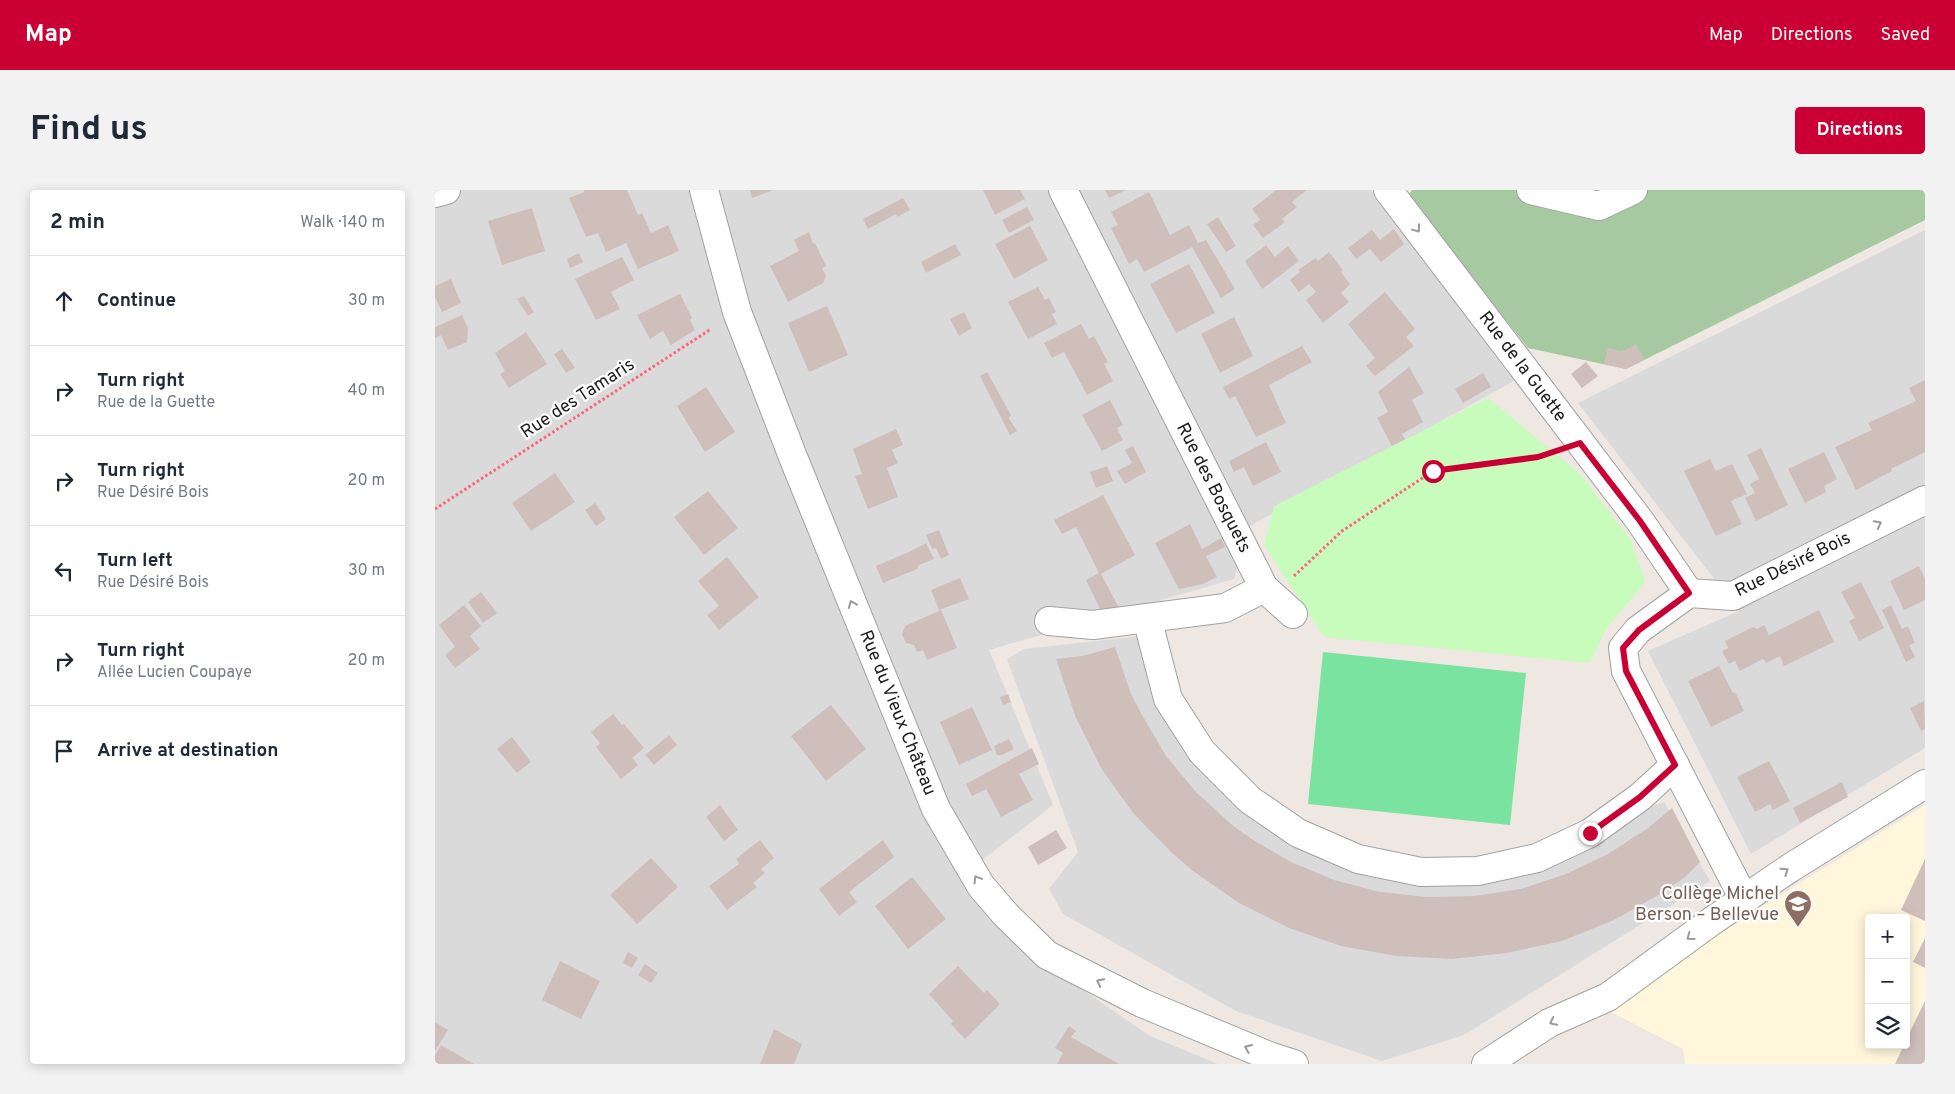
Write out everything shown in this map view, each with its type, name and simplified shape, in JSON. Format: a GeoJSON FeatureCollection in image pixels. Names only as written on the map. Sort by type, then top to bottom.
{"type":"FeatureCollection","features":[{"type":"Feature","properties":{"kind":"street"},"geometry":{"type":"LineString","coordinates":[[435,193],[446,190]]}},
{"type":"Feature","properties":{"kind":"street","name":"Rue du Vieux Château"},"geometry":{"type":"LineString","coordinates":[[704,190],[737,312],[793,457],[933,801],[981,886],[1006,915],[1047,955],[1142,1003],[1269,1056],[1294,1064]]}},
{"type":"Feature","properties":{"kind":"street","name":"Rue des Bosquets"},"geometry":{"type":"LineString","coordinates":[[1063,190],[1264,588]]}},
{"type":"Feature","properties":{"kind":"street","name":"Rue de la Guette"},"geometry":{"type":"LineString","coordinates":[[1388,190],[1640,521],[1689,593]]}},
{"type":"Feature","properties":{"kind":"street"},"geometry":{"type":"LineString","coordinates":[[1531,190],[1599,206],[1633,190]]}},
{"type":"Feature","properties":{"kind":"street","name":"Rue Désiré Bois"},"geometry":{"type":"LineString","coordinates":[[1689,593],[1733,596],[1925,500]]}},
{"type":"Feature","properties":{"kind":"street"},"geometry":{"type":"LineString","coordinates":[[1049,621],[1093,625],[1225,608],[1264,588],[1293,614]]}},
{"type":"Feature","properties":{"kind":"street"},"geometry":{"type":"LineString","coordinates":[[1689,593],[1639,630],[1623,648],[1626,671],[1745,899]]}},
{"type":"Feature","properties":{"kind":"street"},"geometry":{"type":"LineString","coordinates":[[1147,618],[1168,699],[1202,752],[1250,800],[1298,833],[1358,859],[1421,872],[1478,870],[1537,858],[1590,833],[1640,797],[1675,765]]}},
{"type":"Feature","properties":{"kind":"street"},"geometry":{"type":"LineString","coordinates":[[1486,1064],[1549,1024],[1608,998],[1789,868],[1925,784]]}},
{"type":"Feature","properties":{"kind":"path","name":"Rue des Tamaris"},"geometry":{"type":"LineString","coordinates":[[435,509],[737,312]]}},
{"type":"Feature","properties":{"kind":"path"},"geometry":{"type":"LineString","coordinates":[[1264,588],[1294,576],[1342,531],[1433,471],[1538,457],[1580,443]]}},
{"type":"Feature","properties":{"kind":"shaded area"},"geometry":{"type":"Polygon","coordinates":[[[435,190],[1371,190],[1514,381],[1250,526],[1234,579],[989,650],[1053,805],[966,873],[1025,950],[1150,1036],[1218,1064],[435,1064],[435,190]]]}},
{"type":"Feature","properties":{"kind":"shaded area"},"geometry":{"type":"Polygon","coordinates":[[[1925,230],[1925,748],[1751,854],[1648,651],[1739,611],[1578,403],[1925,230]]]}},
{"type":"Feature","properties":{"kind":"shaded area"},"geometry":{"type":"Polygon","coordinates":[[[1142,636],[1205,749],[1359,867],[1489,866],[1664,802],[1710,881],[1464,1035],[1382,1061],[1236,1011],[1063,914],[1049,889],[1078,852],[1007,659],[1024,649],[1142,636]]]}},
{"type":"Feature","properties":{"kind":"shaded area","name":"Collège Michel Berson – Bellevue"},"geometry":{"type":"Polygon","coordinates":[[[1925,805],[1925,1064],[1685,1064],[1683,1049],[1601,1007],[1925,805]]]}},
{"type":"Feature","properties":{"kind":"green space"},"geometry":{"type":"Polygon","coordinates":[[[1412,190],[1925,190],[1925,220],[1626,369],[1528,348],[1408,196],[1412,190]]]}},
{"type":"Feature","properties":{"kind":"green space"},"geometry":{"type":"Polygon","coordinates":[[[1488,398],[1581,475],[1631,540],[1645,582],[1606,629],[1590,663],[1324,637],[1264,545],[1274,506],[1488,398]]]}},
{"type":"Feature","properties":{"kind":"green space"},"geometry":{"type":"Polygon","coordinates":[[[1323,652],[1526,673],[1510,825],[1308,804],[1323,652]]]}},
{"type":"Feature","properties":{"kind":"building"},"geometry":{"type":"Polygon","coordinates":[[[584,190],[627,190],[638,215],[642,213],[651,233],[668,225],[679,251],[638,269],[626,243],[606,252],[598,233],[586,237],[569,198],[584,192],[584,190]]]}},
{"type":"Feature","properties":{"kind":"building"},"geometry":{"type":"Polygon","coordinates":[[[750,190],[774,190],[752,198],[750,190]]]}},
{"type":"Feature","properties":{"kind":"building"},"geometry":{"type":"Polygon","coordinates":[[[983,190],[1020,190],[1025,199],[995,215],[983,190]]]}},
{"type":"Feature","properties":{"kind":"building"},"geometry":{"type":"Polygon","coordinates":[[[1105,190],[1126,190],[1109,198],[1105,190]]]}},
{"type":"Feature","properties":{"kind":"building"},"geometry":{"type":"Polygon","coordinates":[[[1276,190],[1307,190],[1292,202],[1297,207],[1282,219],[1285,222],[1263,238],[1253,225],[1260,220],[1252,209],[1276,190]]]}},
{"type":"Feature","properties":{"kind":"building"},"geometry":{"type":"Polygon","coordinates":[[[1149,192],[1170,235],[1189,225],[1198,243],[1206,240],[1235,289],[1221,298],[1192,247],[1144,272],[1137,259],[1129,264],[1111,228],[1118,225],[1111,212],[1149,192]]]}},
{"type":"Feature","properties":{"kind":"building"},"geometry":{"type":"Polygon","coordinates":[[[903,198],[910,210],[897,217],[896,214],[868,229],[863,219],[903,198]]]}},
{"type":"Feature","properties":{"kind":"building"},"geometry":{"type":"Polygon","coordinates":[[[1027,207],[1034,220],[1009,233],[1002,220],[1027,207]]]}},
{"type":"Feature","properties":{"kind":"building"},"geometry":{"type":"Polygon","coordinates":[[[532,208],[545,251],[502,265],[488,221],[532,208]]]}},
{"type":"Feature","properties":{"kind":"building"},"geometry":{"type":"Polygon","coordinates":[[[1218,217],[1236,246],[1226,252],[1207,224],[1218,217]]]}},
{"type":"Feature","properties":{"kind":"building"},"geometry":{"type":"Polygon","coordinates":[[[1030,226],[1048,260],[1014,279],[995,244],[1030,226]]]}},
{"type":"Feature","properties":{"kind":"building"},"geometry":{"type":"Polygon","coordinates":[[[1394,229],[1404,244],[1381,262],[1370,249],[1356,259],[1348,248],[1372,230],[1380,240],[1394,229]]]}},
{"type":"Feature","properties":{"kind":"building"},"geometry":{"type":"Polygon","coordinates":[[[809,232],[813,244],[815,243],[826,266],[822,268],[826,276],[823,283],[788,302],[770,266],[799,251],[794,240],[809,232]]]}},
{"type":"Feature","properties":{"kind":"building"},"geometry":{"type":"Polygon","coordinates":[[[955,244],[961,255],[926,273],[921,262],[955,244]]]}},
{"type":"Feature","properties":{"kind":"building"},"geometry":{"type":"Polygon","coordinates":[[[1266,245],[1275,257],[1288,246],[1299,261],[1262,289],[1245,261],[1266,245]]]}},
{"type":"Feature","properties":{"kind":"building"},"geometry":{"type":"Polygon","coordinates":[[[1329,252],[1343,270],[1341,272],[1350,284],[1341,293],[1349,302],[1323,323],[1306,300],[1316,292],[1309,284],[1299,292],[1290,280],[1300,272],[1298,270],[1316,258],[1318,261],[1329,252]]]}},
{"type":"Feature","properties":{"kind":"building"},"geometry":{"type":"Polygon","coordinates":[[[579,253],[583,262],[570,268],[567,259],[579,253]]]}},
{"type":"Feature","properties":{"kind":"building"},"geometry":{"type":"Polygon","coordinates":[[[622,257],[634,280],[611,292],[620,309],[596,320],[575,279],[622,257]]]}},
{"type":"Feature","properties":{"kind":"building"},"geometry":{"type":"Polygon","coordinates":[[[1189,264],[1215,313],[1176,333],[1150,284],[1189,264]]]}},
{"type":"Feature","properties":{"kind":"building"},"geometry":{"type":"Polygon","coordinates":[[[451,279],[461,303],[442,312],[435,297],[435,286],[451,279]]]}},
{"type":"Feature","properties":{"kind":"building"},"geometry":{"type":"Polygon","coordinates":[[[1038,287],[1045,300],[1049,298],[1056,312],[1052,314],[1057,324],[1028,339],[1008,302],[1038,287]]]}},
{"type":"Feature","properties":{"kind":"building"},"geometry":{"type":"Polygon","coordinates":[[[1385,292],[1415,329],[1406,337],[1414,346],[1375,376],[1366,366],[1375,358],[1348,324],[1385,292]]]}},
{"type":"Feature","properties":{"kind":"building"},"geometry":{"type":"Polygon","coordinates":[[[680,294],[692,318],[690,320],[695,330],[671,345],[663,331],[650,339],[637,315],[680,294]]]}},
{"type":"Feature","properties":{"kind":"building"},"geometry":{"type":"Polygon","coordinates":[[[524,296],[534,312],[528,316],[517,299],[524,296]]]}},
{"type":"Feature","properties":{"kind":"building"},"geometry":{"type":"Polygon","coordinates":[[[827,306],[848,355],[809,372],[788,323],[827,306]]]}},
{"type":"Feature","properties":{"kind":"building"},"geometry":{"type":"Polygon","coordinates":[[[964,312],[972,328],[959,336],[950,319],[964,312]]]}},
{"type":"Feature","properties":{"kind":"building"},"geometry":{"type":"Polygon","coordinates":[[[462,315],[468,328],[467,342],[448,350],[441,335],[435,338],[435,327],[462,315]]]}},
{"type":"Feature","properties":{"kind":"building"},"geometry":{"type":"Polygon","coordinates":[[[1234,317],[1253,356],[1220,373],[1201,334],[1234,317]]]}},
{"type":"Feature","properties":{"kind":"building"},"geometry":{"type":"Polygon","coordinates":[[[1081,324],[1089,339],[1094,336],[1108,362],[1104,364],[1113,381],[1087,395],[1064,352],[1052,358],[1044,343],[1081,324]]]}},
{"type":"Feature","properties":{"kind":"building"},"geometry":{"type":"Polygon","coordinates":[[[526,332],[547,364],[509,388],[500,374],[505,371],[495,353],[526,332]]]}},
{"type":"Feature","properties":{"kind":"building"},"geometry":{"type":"Polygon","coordinates":[[[1636,344],[1644,360],[1626,369],[1604,364],[1608,348],[1620,351],[1636,344]]]}},
{"type":"Feature","properties":{"kind":"building"},"geometry":{"type":"Polygon","coordinates":[[[1302,346],[1312,362],[1269,385],[1286,423],[1256,437],[1235,396],[1229,399],[1223,387],[1302,346]]]}},
{"type":"Feature","properties":{"kind":"building"},"geometry":{"type":"Polygon","coordinates":[[[562,349],[575,368],[566,373],[554,354],[562,349]]]}},
{"type":"Feature","properties":{"kind":"building"},"geometry":{"type":"Polygon","coordinates":[[[1586,362],[1598,376],[1582,388],[1571,374],[1586,362]]]}},
{"type":"Feature","properties":{"kind":"building"},"geometry":{"type":"Polygon","coordinates":[[[1409,367],[1424,393],[1412,400],[1423,422],[1402,434],[1405,439],[1392,446],[1377,418],[1388,412],[1378,392],[1409,367]]]}},
{"type":"Feature","properties":{"kind":"building"},"geometry":{"type":"Polygon","coordinates":[[[987,372],[1011,415],[1009,418],[1017,431],[1010,435],[980,376],[987,372]]]}},
{"type":"Feature","properties":{"kind":"building"},"geometry":{"type":"Polygon","coordinates":[[[1483,373],[1491,387],[1463,403],[1455,389],[1483,373]]]}},
{"type":"Feature","properties":{"kind":"building"},"geometry":{"type":"Polygon","coordinates":[[[1925,380],[1925,452],[1891,469],[1892,471],[1856,490],[1835,447],[1872,430],[1868,423],[1916,401],[1909,388],[1925,380]]]}},
{"type":"Feature","properties":{"kind":"building"},"geometry":{"type":"Polygon","coordinates":[[[706,387],[735,432],[705,452],[677,406],[706,387]]]}},
{"type":"Feature","properties":{"kind":"building"},"geometry":{"type":"Polygon","coordinates":[[[1110,400],[1123,425],[1117,428],[1123,440],[1102,451],[1082,415],[1110,400]]]}},
{"type":"Feature","properties":{"kind":"building"},"geometry":{"type":"Polygon","coordinates":[[[896,429],[903,445],[892,450],[898,463],[887,468],[898,497],[868,509],[855,476],[862,474],[853,449],[896,429]]]}},
{"type":"Feature","properties":{"kind":"building"},"geometry":{"type":"Polygon","coordinates":[[[1266,442],[1281,472],[1253,486],[1244,467],[1234,472],[1229,461],[1266,442]]]}},
{"type":"Feature","properties":{"kind":"building"},"geometry":{"type":"Polygon","coordinates":[[[1133,446],[1146,472],[1125,484],[1117,471],[1132,463],[1125,450],[1133,446]]]}},
{"type":"Feature","properties":{"kind":"building"},"geometry":{"type":"Polygon","coordinates":[[[1761,448],[1788,505],[1756,521],[1745,498],[1755,493],[1750,484],[1759,479],[1747,455],[1761,448]]]}},
{"type":"Feature","properties":{"kind":"building"},"geometry":{"type":"Polygon","coordinates":[[[1824,452],[1837,479],[1824,486],[1826,492],[1805,503],[1788,469],[1824,452]]]}},
{"type":"Feature","properties":{"kind":"building"},"geometry":{"type":"Polygon","coordinates":[[[1710,459],[1716,471],[1732,464],[1747,494],[1731,501],[1742,524],[1716,536],[1684,471],[1710,459]]]}},
{"type":"Feature","properties":{"kind":"building"},"geometry":{"type":"Polygon","coordinates":[[[1107,466],[1113,481],[1096,488],[1090,472],[1107,466]]]}},
{"type":"Feature","properties":{"kind":"building"},"geometry":{"type":"Polygon","coordinates":[[[555,473],[575,502],[531,531],[512,503],[555,473]]]}},
{"type":"Feature","properties":{"kind":"building"},"geometry":{"type":"Polygon","coordinates":[[[708,491],[738,528],[704,555],[674,517],[708,491]]]}},
{"type":"Feature","properties":{"kind":"building"},"geometry":{"type":"Polygon","coordinates":[[[1103,495],[1135,555],[1101,574],[1119,608],[1101,611],[1086,580],[1099,573],[1076,527],[1062,534],[1054,520],[1103,495]]]}},
{"type":"Feature","properties":{"kind":"building"},"geometry":{"type":"Polygon","coordinates":[[[595,503],[606,519],[596,526],[585,510],[595,503]]]}},
{"type":"Feature","properties":{"kind":"building"},"geometry":{"type":"Polygon","coordinates":[[[1190,524],[1202,549],[1221,538],[1225,547],[1206,556],[1217,577],[1203,584],[1179,589],[1155,543],[1190,524]]]}},
{"type":"Feature","properties":{"kind":"building"},"geometry":{"type":"Polygon","coordinates":[[[939,530],[949,555],[941,559],[936,548],[932,549],[926,535],[939,530]]]}},
{"type":"Feature","properties":{"kind":"building"},"geometry":{"type":"Polygon","coordinates":[[[926,543],[934,559],[919,565],[917,569],[883,583],[876,566],[926,543]]]}},
{"type":"Feature","properties":{"kind":"building"},"geometry":{"type":"Polygon","coordinates":[[[727,557],[759,597],[719,630],[707,615],[719,606],[698,581],[727,557]]]}},
{"type":"Feature","properties":{"kind":"building"},"geometry":{"type":"Polygon","coordinates":[[[1919,566],[1925,579],[1925,600],[1904,610],[1890,581],[1919,566]]]}},
{"type":"Feature","properties":{"kind":"building"},"geometry":{"type":"Polygon","coordinates":[[[960,578],[969,599],[939,610],[931,590],[960,578]]]}},
{"type":"Feature","properties":{"kind":"building"},"geometry":{"type":"Polygon","coordinates":[[[1861,582],[1884,628],[1859,641],[1849,621],[1855,618],[1841,592],[1861,582]]]}},
{"type":"Feature","properties":{"kind":"building"},"geometry":{"type":"Polygon","coordinates":[[[481,592],[497,613],[483,623],[468,602],[481,592]]]}},
{"type":"Feature","properties":{"kind":"building"},"geometry":{"type":"Polygon","coordinates":[[[464,605],[481,626],[470,636],[480,649],[455,668],[445,655],[455,647],[439,625],[464,605]]]}},
{"type":"Feature","properties":{"kind":"building"},"geometry":{"type":"Polygon","coordinates":[[[1891,605],[1902,629],[1908,626],[1915,643],[1909,645],[1915,657],[1906,662],[1882,610],[1891,605]]]}},
{"type":"Feature","properties":{"kind":"building"},"geometry":{"type":"Polygon","coordinates":[[[941,610],[957,648],[927,660],[923,650],[917,652],[914,645],[906,643],[902,634],[905,626],[941,610]]]}},
{"type":"Feature","properties":{"kind":"building"},"geometry":{"type":"Polygon","coordinates":[[[1819,610],[1834,642],[1784,666],[1780,656],[1766,663],[1763,659],[1740,671],[1735,661],[1729,664],[1722,651],[1728,648],[1725,641],[1753,627],[1757,629],[1764,625],[1769,635],[1819,610]]]}},
{"type":"Feature","properties":{"kind":"building"},"geometry":{"type":"Polygon","coordinates":[[[1115,647],[1131,694],[1142,715],[1166,756],[1196,792],[1231,824],[1250,838],[1291,862],[1334,880],[1380,892],[1427,897],[1474,896],[1521,889],[1566,874],[1608,854],[1648,828],[1672,808],[1700,862],[1685,877],[1662,893],[1614,920],[1562,941],[1507,953],[1452,959],[1396,956],[1341,946],[1289,928],[1239,903],[1193,871],[1172,853],[1133,813],[1101,768],[1076,718],[1056,659],[1082,656],[1115,647]]]}},
{"type":"Feature","properties":{"kind":"building"},"geometry":{"type":"Polygon","coordinates":[[[1719,666],[1744,711],[1711,727],[1688,681],[1719,666]]]}},
{"type":"Feature","properties":{"kind":"building"},"geometry":{"type":"Polygon","coordinates":[[[1008,694],[1011,702],[1003,705],[1000,697],[1008,694]]]}},
{"type":"Feature","properties":{"kind":"building"},"geometry":{"type":"Polygon","coordinates":[[[1924,701],[1925,729],[1921,731],[1910,708],[1924,701]]]}},
{"type":"Feature","properties":{"kind":"building"},"geometry":{"type":"Polygon","coordinates":[[[831,705],[866,749],[826,781],[791,736],[831,705]]]}},
{"type":"Feature","properties":{"kind":"building"},"geometry":{"type":"Polygon","coordinates":[[[972,707],[992,750],[959,765],[940,722],[972,707]]]}},
{"type":"Feature","properties":{"kind":"building"},"geometry":{"type":"Polygon","coordinates":[[[613,714],[644,748],[632,758],[638,765],[621,779],[596,747],[600,743],[591,732],[613,714]]]}},
{"type":"Feature","properties":{"kind":"building"},"geometry":{"type":"Polygon","coordinates":[[[669,735],[677,745],[654,765],[645,755],[669,735]]]}},
{"type":"Feature","properties":{"kind":"building"},"geometry":{"type":"Polygon","coordinates":[[[512,737],[531,762],[517,773],[497,749],[512,737]]]}},
{"type":"Feature","properties":{"kind":"building"},"geometry":{"type":"Polygon","coordinates":[[[1009,739],[1014,749],[1002,755],[997,755],[994,746],[1009,739]]]}},
{"type":"Feature","properties":{"kind":"building"},"geometry":{"type":"Polygon","coordinates":[[[1032,748],[1039,764],[1019,774],[1033,800],[1001,817],[986,789],[972,796],[966,784],[1032,748]]]}},
{"type":"Feature","properties":{"kind":"building"},"geometry":{"type":"Polygon","coordinates":[[[1769,761],[1790,801],[1773,810],[1770,804],[1755,812],[1737,777],[1769,761]]]}},
{"type":"Feature","properties":{"kind":"building"},"geometry":{"type":"Polygon","coordinates":[[[1842,782],[1848,797],[1800,823],[1793,808],[1842,782]]]}},
{"type":"Feature","properties":{"kind":"building"},"geometry":{"type":"Polygon","coordinates":[[[720,805],[738,830],[724,841],[706,817],[720,805]]]}},
{"type":"Feature","properties":{"kind":"building"},"geometry":{"type":"Polygon","coordinates":[[[1056,830],[1067,848],[1038,865],[1028,847],[1056,830]]]}},
{"type":"Feature","properties":{"kind":"building"},"geometry":{"type":"Polygon","coordinates":[[[760,840],[774,858],[761,869],[765,873],[753,883],[757,887],[727,910],[709,886],[739,864],[736,859],[760,840]]]}},
{"type":"Feature","properties":{"kind":"building"},"geometry":{"type":"Polygon","coordinates":[[[883,840],[894,857],[849,892],[857,902],[839,916],[819,889],[883,840]]]}},
{"type":"Feature","properties":{"kind":"building"},"geometry":{"type":"Polygon","coordinates":[[[651,858],[678,887],[637,924],[610,895],[651,858]]]}},
{"type":"Feature","properties":{"kind":"building"},"geometry":{"type":"Polygon","coordinates":[[[1925,859],[1925,921],[1901,910],[1925,859]]]}},
{"type":"Feature","properties":{"kind":"building"},"geometry":{"type":"Polygon","coordinates":[[[912,877],[946,919],[908,949],[875,906],[912,877]]]}},
{"type":"Feature","properties":{"kind":"building"},"geometry":{"type":"Polygon","coordinates":[[[1925,938],[1925,968],[1913,962],[1925,938]]]}},
{"type":"Feature","properties":{"kind":"building"},"geometry":{"type":"Polygon","coordinates":[[[628,952],[638,958],[632,968],[623,963],[628,952]]]}},
{"type":"Feature","properties":{"kind":"building"},"geometry":{"type":"Polygon","coordinates":[[[560,961],[600,981],[581,1019],[542,1000],[560,961]]]}},
{"type":"Feature","properties":{"kind":"building"},"geometry":{"type":"Polygon","coordinates":[[[645,964],[658,973],[651,983],[638,975],[645,964]]]}},
{"type":"Feature","properties":{"kind":"building"},"geometry":{"type":"Polygon","coordinates":[[[958,966],[984,993],[987,990],[1000,1004],[965,1039],[951,1024],[953,1021],[929,994],[958,966]]]}},
{"type":"Feature","properties":{"kind":"building"},"geometry":{"type":"Polygon","coordinates":[[[1925,1001],[1925,1064],[1895,1064],[1902,1049],[1910,1049],[1910,1032],[1925,1001]]]}},
{"type":"Feature","properties":{"kind":"building"},"geometry":{"type":"Polygon","coordinates":[[[435,1022],[448,1030],[435,1051],[435,1022]]]}},
{"type":"Feature","properties":{"kind":"building"},"geometry":{"type":"Polygon","coordinates":[[[1069,1026],[1076,1031],[1071,1037],[1119,1064],[1057,1064],[1063,1053],[1055,1048],[1069,1026]]]}},
{"type":"Feature","properties":{"kind":"building"},"geometry":{"type":"Polygon","coordinates":[[[774,1029],[802,1044],[794,1064],[760,1064],[774,1029]]]}},
{"type":"Feature","properties":{"kind":"building"},"geometry":{"type":"Polygon","coordinates":[[[441,1045],[474,1064],[435,1064],[435,1055],[441,1045]]]}},
{"type":"Feature","properties":{"kind":"place","name":"Collège Michel Berson – Bellevue"},"geometry":{"type":"Point","coordinates":[1798,928]}},
{"type":"Feature","properties":{"kind":"route"},"geometry":{"type":"LineString","coordinates":[[1433,471],[1538,457],[1580,443],[1640,521],[1689,593],[1639,630],[1623,648],[1626,671],[1675,765],[1640,797],[1590,833]]}}]}
